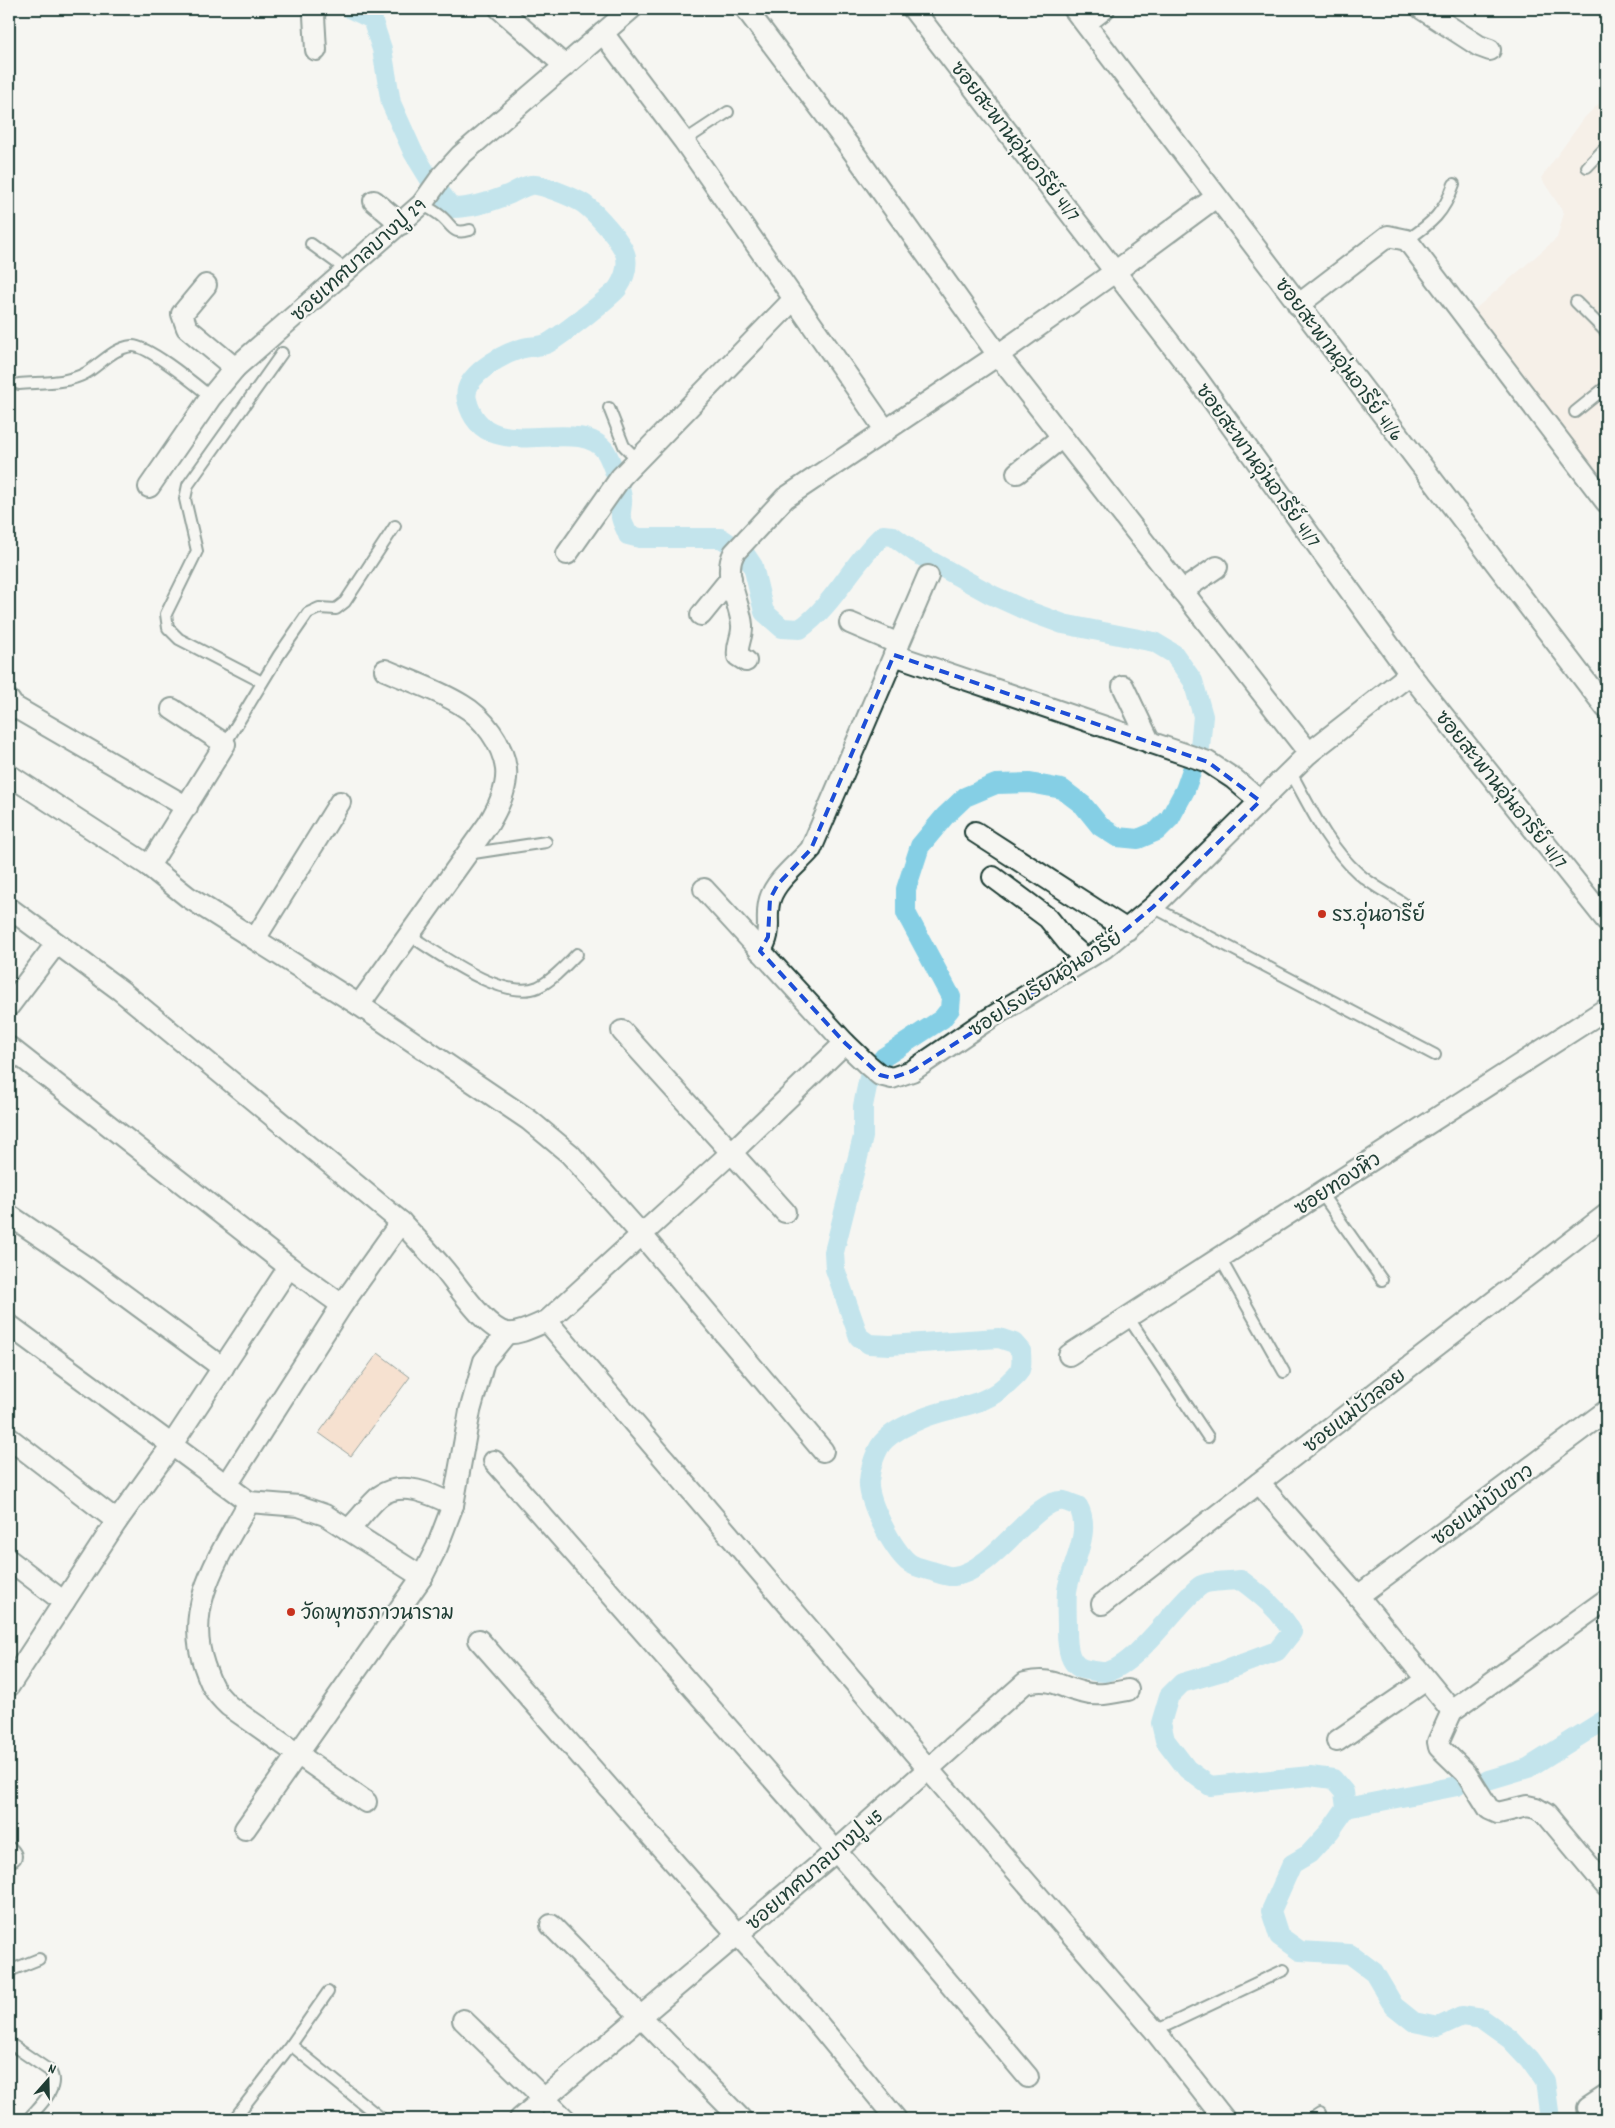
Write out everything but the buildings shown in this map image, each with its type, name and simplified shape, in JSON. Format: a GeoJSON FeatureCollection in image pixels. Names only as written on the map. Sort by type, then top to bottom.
{"type":"FeatureCollection","features":[{"type":"Feature","properties":{"kind":"street"},"geometry":{"type":"LineString","coordinates":[[500,9],[565,66]]}},
{"type":"Feature","properties":{"kind":"street","name":"ซอยเทศบาลบางปู 29"},"geometry":{"type":"LineString","coordinates":[[149,487],[211,396],[235,368],[401,224],[422,204],[442,176],[461,155],[631,9]]}},
{"type":"Feature","properties":{"kind":"street"},"geometry":{"type":"LineString","coordinates":[[746,9],[852,150],[998,355],[1309,753]]}},
{"type":"Feature","properties":{"kind":"street","name":"ซอยสะพานอุ่นอารีย์ 41/7"},"geometry":{"type":"LineString","coordinates":[[913,9],[1196,377],[1410,674],[1606,920]]}},
{"type":"Feature","properties":{"kind":"street"},"geometry":{"type":"LineString","coordinates":[[1080,16],[1104,9]]}},
{"type":"Feature","properties":{"kind":"street"},"geometry":{"type":"LineString","coordinates":[[1422,9],[1480,46],[1490,50]]}},
{"type":"Feature","properties":{"kind":"street"},"geometry":{"type":"LineString","coordinates":[[315,12],[316,50]]}},
{"type":"Feature","properties":{"kind":"street","name":"ซอยสะพานอุ่นอารีย์ 41/6"},"geometry":{"type":"LineString","coordinates":[[1080,16],[1606,708]]}},
{"type":"Feature","properties":{"kind":"street"},"geometry":{"type":"LineString","coordinates":[[603,32],[684,141],[886,431]]}},
{"type":"Feature","properties":{"kind":"street"},"geometry":{"type":"LineString","coordinates":[[746,661],[738,656],[736,649],[742,634],[742,623],[731,578],[730,560],[785,498],[998,355],[1216,197]]}},
{"type":"Feature","properties":{"kind":"street"},"geometry":{"type":"LineString","coordinates":[[374,201],[401,224]]}},
{"type":"Feature","properties":{"kind":"street"},"geometry":{"type":"LineString","coordinates":[[1298,305],[1388,236],[1406,240],[1606,502]]}},
{"type":"Feature","properties":{"kind":"street"},"geometry":{"type":"LineString","coordinates":[[206,286],[182,314],[187,328],[235,368]]}},
{"type":"Feature","properties":{"kind":"street"},"geometry":{"type":"LineString","coordinates":[[567,554],[617,484],[637,460],[794,299]]}},
{"type":"Feature","properties":{"kind":"street"},"geometry":{"type":"LineString","coordinates":[[1017,473],[1061,438]]}},
{"type":"Feature","properties":{"kind":"street"},"geometry":{"type":"LineString","coordinates":[[1182,591],[1217,567]]}},
{"type":"Feature","properties":{"kind":"street"},"geometry":{"type":"LineString","coordinates":[[760,951],[768,937],[770,899],[778,884],[811,849],[928,576]]}},
{"type":"Feature","properties":{"kind":"street"},"geometry":{"type":"LineString","coordinates":[[701,615],[731,578]]}},
{"type":"Feature","properties":{"kind":"street"},"geometry":{"type":"LineString","coordinates":[[850,623],[897,649],[1150,744],[1208,762],[1260,801]]}},
{"type":"Feature","properties":{"kind":"street"},"geometry":{"type":"LineString","coordinates":[[360,1005],[489,823],[501,802],[506,770],[499,748],[486,725],[462,705],[385,670]]}},
{"type":"Feature","properties":{"kind":"street","name":"ซอยโรงเรียนอุ่นอารีย์"},"geometry":{"type":"LineString","coordinates":[[704,889],[845,1043],[874,1070],[892,1078],[912,1071],[987,1020],[1086,959],[1127,930],[1309,753],[1410,674]]}},
{"type":"Feature","properties":{"kind":"street"},"geometry":{"type":"LineString","coordinates":[[1123,686],[1150,744]]}},
{"type":"Feature","properties":{"kind":"street"},"geometry":{"type":"LineString","coordinates":[[9,700],[14,706],[187,807]]}},
{"type":"Feature","properties":{"kind":"street"},"geometry":{"type":"LineString","coordinates":[[148,866],[225,744],[172,710]]}},
{"type":"Feature","properties":{"kind":"street"},"geometry":{"type":"LineString","coordinates":[[9,775],[148,866],[188,897],[360,1005],[530,1120],[570,1154],[641,1234],[823,1451]]}},
{"type":"Feature","properties":{"kind":"street"},"geometry":{"type":"LineString","coordinates":[[255,939],[340,802]]}},
{"type":"Feature","properties":{"kind":"street"},"geometry":{"type":"LineString","coordinates":[[975,832],[1127,930]]}},
{"type":"Feature","properties":{"kind":"street"},"geometry":{"type":"LineString","coordinates":[[993,877],[1048,918],[1069,944],[1086,959]]}},
{"type":"Feature","properties":{"kind":"street"},"geometry":{"type":"LineString","coordinates":[[9,908],[120,990],[401,1222],[482,1316],[495,1327],[507,1333],[519,1331],[547,1321],[732,1152],[845,1043]]}},
{"type":"Feature","properties":{"kind":"street"},"geometry":{"type":"LineString","coordinates":[[9,1006],[56,944]]}},
{"type":"Feature","properties":{"kind":"street","name":"ซอยทองหิว"},"geometry":{"type":"LineString","coordinates":[[1069,1356],[1606,1010]]}},
{"type":"Feature","properties":{"kind":"street"},"geometry":{"type":"LineString","coordinates":[[622,1031],[785,1212]]}},
{"type":"Feature","properties":{"kind":"street"},"geometry":{"type":"LineString","coordinates":[[9,1047],[289,1267],[342,1305]]}},
{"type":"Feature","properties":{"kind":"street"},"geometry":{"type":"LineString","coordinates":[[9,1215],[86,1268],[223,1368]]}},
{"type":"Feature","properties":{"kind":"street","name":"ซอยแม่บัวลอย"},"geometry":{"type":"LineString","coordinates":[[1102,1604],[1606,1215]]}},
{"type":"Feature","properties":{"kind":"street"},"geometry":{"type":"LineString","coordinates":[[227,1484],[342,1305],[401,1222]]}},
{"type":"Feature","properties":{"kind":"street"},"geometry":{"type":"LineString","coordinates":[[10,1681],[117,1521],[171,1446],[289,1267]]}},
{"type":"Feature","properties":{"kind":"street"},"geometry":{"type":"LineString","coordinates":[[547,1321],[929,1770],[1155,2031],[1224,2119]]}},
{"type":"Feature","properties":{"kind":"street"},"geometry":{"type":"LineString","coordinates":[[9,1325],[249,1502],[298,1506],[325,1515],[422,1577]]}},
{"type":"Feature","properties":{"kind":"street"},"geometry":{"type":"LineString","coordinates":[[245,1829],[422,1577],[454,1505],[470,1411],[484,1361],[507,1333]]}},
{"type":"Feature","properties":{"kind":"street","name":"ซอยแม่บับขาว"},"geometry":{"type":"LineString","coordinates":[[1358,1596],[1606,1411]]}},
{"type":"Feature","properties":{"kind":"street"},"geometry":{"type":"LineString","coordinates":[[9,1438],[117,1521]]}},
{"type":"Feature","properties":{"kind":"street"},"geometry":{"type":"LineString","coordinates":[[494,1461],[836,1850],[1028,2077]]}},
{"type":"Feature","properties":{"kind":"street"},"geometry":{"type":"LineString","coordinates":[[1259,1483],[1358,1596],[1452,1711]]}},
{"type":"Feature","properties":{"kind":"street"},"geometry":{"type":"LineString","coordinates":[[348,1530],[381,1496],[397,1489],[415,1490],[437,1496],[454,1505]]}},
{"type":"Feature","properties":{"kind":"street"},"geometry":{"type":"LineString","coordinates":[[249,1502],[208,1580],[199,1606],[198,1628],[201,1656],[214,1692],[229,1706],[366,1802]]}},
{"type":"Feature","properties":{"kind":"street"},"geometry":{"type":"LineString","coordinates":[[9,1560],[64,1602]]}},
{"type":"Feature","properties":{"kind":"street"},"geometry":{"type":"LineString","coordinates":[[1606,1600],[1452,1711],[1438,1737],[1439,1747],[1467,1774],[1489,1809],[1498,1813],[1527,1806],[1536,1808],[1546,1814],[1606,1886]]}},
{"type":"Feature","properties":{"kind":"street"},"geometry":{"type":"LineString","coordinates":[[479,1640],[738,1935],[811,2015],[896,2119]]}},
{"type":"Feature","properties":{"kind":"street","name":"ซอยเทศบาลบางปู 45"},"geometry":{"type":"LineString","coordinates":[[520,2119],[738,1935],[929,1770],[1025,1683],[1042,1679],[1082,1692],[1101,1695],[1128,1690]]}},
{"type":"Feature","properties":{"kind":"street"},"geometry":{"type":"LineString","coordinates":[[1337,1741],[1426,1680]]}},
{"type":"Feature","properties":{"kind":"street"},"geometry":{"type":"LineString","coordinates":[[551,1925],[741,2119]]}},
{"type":"Feature","properties":{"kind":"street"},"geometry":{"type":"LineString","coordinates":[[463,2020],[565,2119]]}},
{"type":"Feature","properties":{"kind":"street"},"geometry":{"type":"LineString","coordinates":[[1588,2108],[1606,2096]]}},
{"type":"Feature","properties":{"kind":"lane"},"geometry":{"type":"LineString","coordinates":[[684,141],[728,112]]}},
{"type":"Feature","properties":{"kind":"lane"},"geometry":{"type":"LineString","coordinates":[[1587,167],[1606,147]]}},
{"type":"Feature","properties":{"kind":"lane"},"geometry":{"type":"LineString","coordinates":[[1406,240],[1440,215],[1454,184]]}},
{"type":"Feature","properties":{"kind":"lane"},"geometry":{"type":"LineString","coordinates":[[422,204],[444,218],[450,227],[459,232],[470,230]]}},
{"type":"Feature","properties":{"kind":"lane"},"geometry":{"type":"LineString","coordinates":[[311,244],[348,271]]}},
{"type":"Feature","properties":{"kind":"lane"},"geometry":{"type":"LineString","coordinates":[[1576,302],[1606,332]]}},
{"type":"Feature","properties":{"kind":"lane"},"geometry":{"type":"LineString","coordinates":[[19,384],[68,380],[86,373],[114,352],[132,346],[148,350],[211,396]]}},
{"type":"Feature","properties":{"kind":"lane"},"geometry":{"type":"LineString","coordinates":[[262,682],[179,639],[168,628],[166,614],[197,551],[185,499],[188,485],[282,353]]}},
{"type":"Feature","properties":{"kind":"lane"},"geometry":{"type":"LineString","coordinates":[[1575,412],[1606,388]]}},
{"type":"Feature","properties":{"kind":"lane"},"geometry":{"type":"LineString","coordinates":[[609,408],[624,446],[637,460]]}},
{"type":"Feature","properties":{"kind":"lane"},"geometry":{"type":"LineString","coordinates":[[225,744],[262,682],[308,614],[319,608],[336,608],[345,602],[395,526]]}},
{"type":"Feature","properties":{"kind":"lane"},"geometry":{"type":"LineString","coordinates":[[1290,771],[1323,832],[1336,850],[1359,874],[1403,903]]}},
{"type":"Feature","properties":{"kind":"lane"},"geometry":{"type":"LineString","coordinates":[[466,854],[546,842]]}},
{"type":"Feature","properties":{"kind":"lane"},"geometry":{"type":"LineString","coordinates":[[1153,906],[1434,1055]]}},
{"type":"Feature","properties":{"kind":"lane"},"geometry":{"type":"LineString","coordinates":[[409,935],[477,977],[498,986],[519,990],[538,987],[577,954]]}},
{"type":"Feature","properties":{"kind":"lane"},"geometry":{"type":"LineString","coordinates":[[1321,1193],[1382,1280]]}},
{"type":"Feature","properties":{"kind":"lane"},"geometry":{"type":"LineString","coordinates":[[1220,1258],[1284,1372]]}},
{"type":"Feature","properties":{"kind":"lane"},"geometry":{"type":"LineString","coordinates":[[1128,1317],[1208,1438]]}},
{"type":"Feature","properties":{"kind":"lane"},"geometry":{"type":"LineString","coordinates":[[9,1971],[38,1959]]}},
{"type":"Feature","properties":{"kind":"lane"},"geometry":{"type":"LineString","coordinates":[[1155,2031],[1284,1970]]}},
{"type":"Feature","properties":{"kind":"lane"},"geometry":{"type":"LineString","coordinates":[[234,2119],[291,2045],[328,1992]]}},
{"type":"Feature","properties":{"kind":"lane"},"geometry":{"type":"LineString","coordinates":[[9,2043],[50,2071],[54,2077],[53,2088],[28,2119]]}},
{"type":"Feature","properties":{"kind":"lane"},"geometry":{"type":"LineString","coordinates":[[291,2045],[382,2119]]}},
{"type":"Feature","properties":{"kind":"highlighted area"},"geometry":{"type":"Polygon","coordinates":[[[894,655],[1208,762],[1260,801],[1153,907],[1104,948],[912,1071],[892,1078],[880,1075],[845,1043],[760,951],[768,937],[770,899],[778,884],[811,849],[894,655]]]}},
{"type":"Feature","properties":{"kind":"shaded area"},"geometry":{"type":"Polygon","coordinates":[[[1606,97],[1606,498],[1467,316],[1557,238],[1564,213],[1541,178],[1585,117],[1606,97]]]}},
{"type":"Feature","properties":{"kind":"waterway"},"geometry":{"type":"LineString","coordinates":[[351,9],[372,19],[382,49],[391,103],[413,152],[429,178],[452,208],[475,206],[528,186],[542,186],[573,198],[589,208],[615,236],[626,257],[625,274],[618,288],[584,318],[546,344],[512,352],[494,361],[476,375],[467,391],[467,400],[477,421],[492,432],[511,437],[554,436],[574,437],[592,441],[606,452],[613,468],[622,498],[622,522],[628,535],[640,538],[721,538],[745,554],[753,566],[764,612],[782,628],[800,629],[823,608],[872,546],[883,535],[893,536],[916,553],[992,595],[1025,610],[1063,624],[1154,642],[1174,654],[1193,681],[1203,716],[1200,747],[1185,790],[1170,818],[1157,831],[1138,839],[1117,837],[1100,826],[1083,805],[1062,789],[1030,783],[996,784],[965,797],[945,816],[920,846],[906,889],[906,913],[951,997],[950,1009],[942,1019],[884,1057],[869,1077],[863,1106],[863,1137],[834,1252],[835,1269],[859,1337],[869,1344],[890,1345],[999,1338],[1014,1343],[1021,1351],[1021,1364],[1020,1371],[990,1397],[979,1402],[933,1414],[889,1436],[879,1448],[874,1459],[869,1490],[882,1524],[902,1556],[908,1562],[920,1568],[952,1576],[969,1571],[984,1562],[1040,1510],[1053,1503],[1064,1501],[1078,1506],[1083,1526],[1080,1548],[1067,1591],[1067,1636],[1070,1656],[1077,1666],[1082,1669],[1105,1672],[1117,1668],[1142,1648],[1190,1595],[1203,1584],[1241,1580],[1270,1603],[1292,1632],[1277,1651],[1223,1671],[1182,1683],[1169,1696],[1161,1723],[1165,1740],[1187,1769],[1210,1786],[1310,1776],[1333,1779],[1344,1792],[1346,1808],[1330,1831],[1309,1854],[1292,1864],[1271,1911],[1279,1936],[1300,1951],[1350,1954],[1374,1972],[1394,2006],[1414,2022],[1438,2027],[1462,2016],[1482,2019],[1510,2039],[1529,2059],[1545,2081],[1550,2119]]}},
{"type":"Feature","properties":{"kind":"waterway"},"geometry":{"type":"LineString","coordinates":[[1488,1780],[1528,1768],[1606,1719]]}},
{"type":"Feature","properties":{"kind":"waterway"},"geometry":{"type":"LineString","coordinates":[[1346,1808],[1457,1786]]}},
{"type":"Feature","properties":{"kind":"place","name":"รร.อุ่นอารีย์"},"geometry":{"type":"Point","coordinates":[1322,914]}},
{"type":"Feature","properties":{"kind":"place","name":"วัดพุทธภาวนาราม"},"geometry":{"type":"Point","coordinates":[291,1612]}}]}
